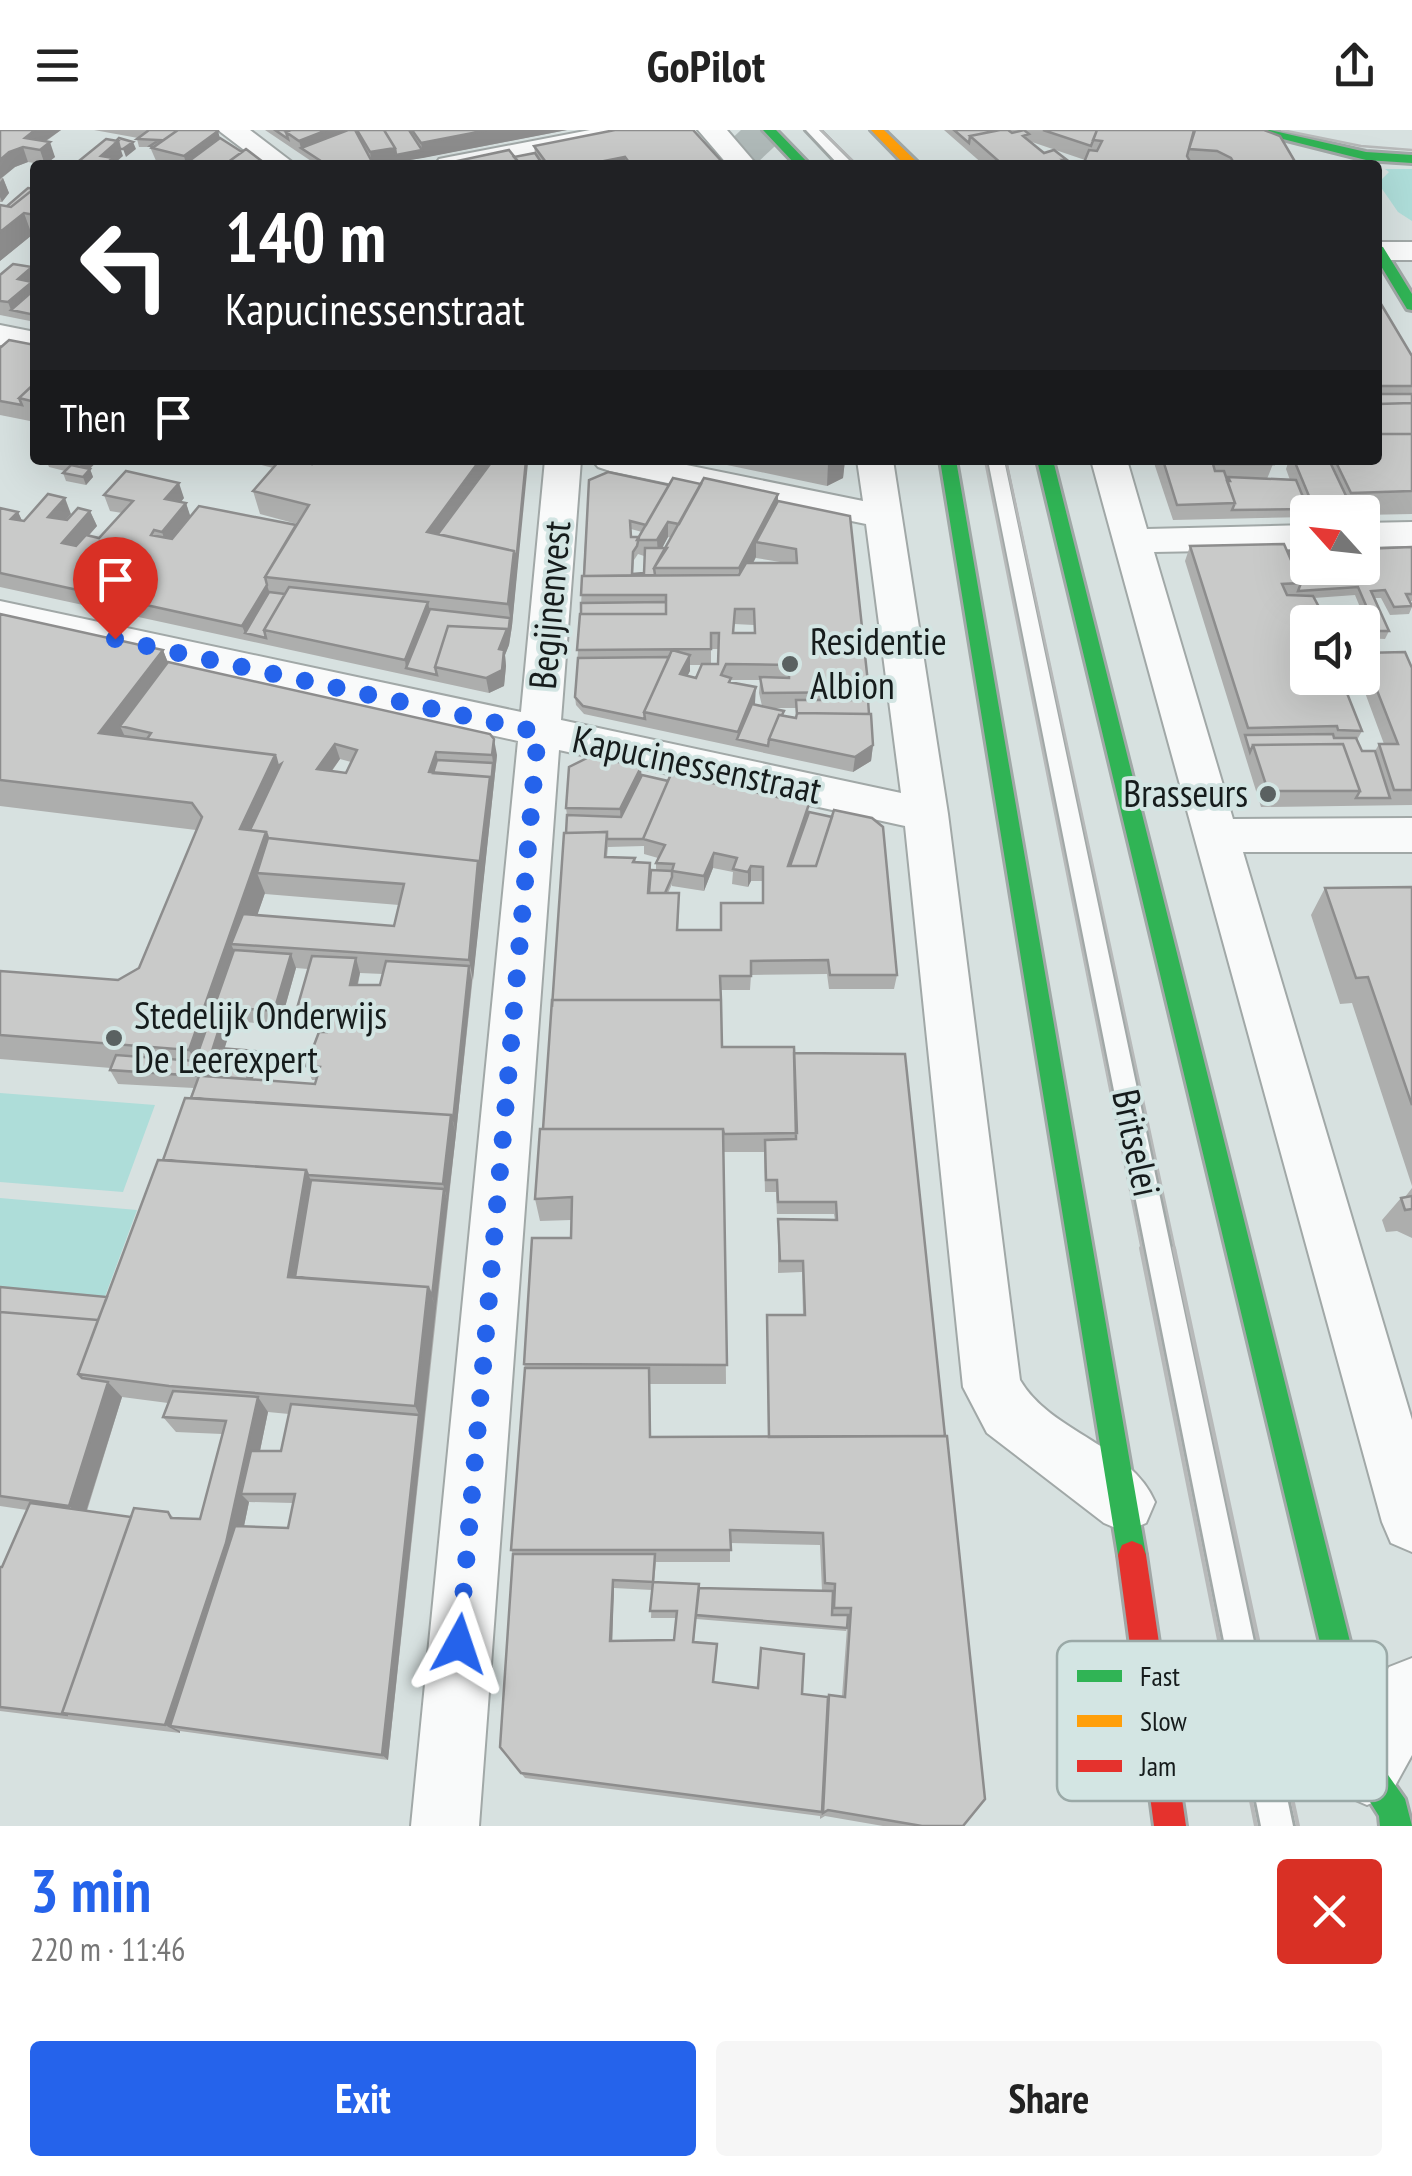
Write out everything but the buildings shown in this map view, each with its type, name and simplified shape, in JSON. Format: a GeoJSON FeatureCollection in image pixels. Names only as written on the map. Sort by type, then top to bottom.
{"type":"FeatureCollection","features":[{"type":"Feature","properties":{"kind":"main road"},"geometry":{"type":"LineString","coordinates":[[769,130],[798,160]]}},
{"type":"Feature","properties":{"kind":"main road"},"geometry":{"type":"LineString","coordinates":[[877,130],[907,160]]}},
{"type":"Feature","properties":{"kind":"main road"},"geometry":{"type":"LineString","coordinates":[[1253,130],[1306,137],[1366,156],[1412,159]]}},
{"type":"Feature","properties":{"kind":"main road"},"geometry":{"type":"LineString","coordinates":[[1306,137],[1321,160]]}},
{"type":"Feature","properties":{"kind":"main road"},"geometry":{"type":"LineString","coordinates":[[1382,257],[1412,306]]}},
{"type":"Feature","properties":{"kind":"main road","name":"Britselei"},"geometry":{"type":"LineString","coordinates":[[949,465],[1124,1502],[1144,1641]]}},
{"type":"Feature","properties":{"kind":"main road","name":"Britselei"},"geometry":{"type":"LineString","coordinates":[[1047,465],[1341,1641]]}},
{"type":"Feature","properties":{"kind":"main road","name":"Britselei"},"geometry":{"type":"LineString","coordinates":[[1166,1801],[1170,1826]]}},
{"type":"Feature","properties":{"kind":"street"},"geometry":{"type":"LineString","coordinates":[[232,130],[275,160]]}},
{"type":"Feature","properties":{"kind":"street"},"geometry":{"type":"LineString","coordinates":[[476,160],[632,130]]}},
{"type":"Feature","properties":{"kind":"street"},"geometry":{"type":"LineString","coordinates":[[712,130],[737,158],[752,130]]}},
{"type":"Feature","properties":{"kind":"street"},"geometry":{"type":"LineString","coordinates":[[1382,251],[1412,251]]}},
{"type":"Feature","properties":{"kind":"street"},"geometry":{"type":"LineString","coordinates":[[0,335],[30,341]]}},
{"type":"Feature","properties":{"kind":"street","name":"Begijnenvest"},"geometry":{"type":"LineString","coordinates":[[445,1826],[563,465]]}},
{"type":"Feature","properties":{"kind":"street"},"geometry":{"type":"LineString","coordinates":[[634,465],[882,516]]}},
{"type":"Feature","properties":{"kind":"street"},"geometry":{"type":"LineString","coordinates":[[876,465],[926,814],[992,1387],[1007,1414],[1124,1502]]}},
{"type":"Feature","properties":{"kind":"street"},"geometry":{"type":"LineString","coordinates":[[1110,465],[1412,1522]]}},
{"type":"Feature","properties":{"kind":"street"},"geometry":{"type":"LineString","coordinates":[[1380,535],[1412,534]]}},
{"type":"Feature","properties":{"kind":"street"},"geometry":{"type":"LineString","coordinates":[[1133,542],[1290,538]]}},
{"type":"Feature","properties":{"kind":"street","name":"Kapucinessenstraat"},"geometry":{"type":"LineString","coordinates":[[0,614],[926,814]]}},
{"type":"Feature","properties":{"kind":"street"},"geometry":{"type":"LineString","coordinates":[[1218,836],[1412,835]]}},
{"type":"Feature","properties":{"kind":"street","name":"Britselei"},"geometry":{"type":"LineString","coordinates":[[1387,1778],[1412,1690]]}},
{"type":"Feature","properties":{"kind":"lane"},"geometry":{"type":"LineString","coordinates":[[812,130],[843,160]]}},
{"type":"Feature","properties":{"kind":"lane","name":"Britselei"},"geometry":{"type":"LineString","coordinates":[[997,465],[1239,1641]]}},
{"type":"Feature","properties":{"kind":"lane","name":"Britselei"},"geometry":{"type":"LineString","coordinates":[[1272,1801],[1277,1826]]}},
{"type":"Feature","properties":{"kind":"shaded area"},"geometry":{"type":"Polygon","coordinates":[[[1385,169],[1412,169],[1412,221],[1398,212],[1382,189],[1382,179],[1389,172],[1385,169]]]}},
{"type":"Feature","properties":{"kind":"shaded area"},"geometry":{"type":"Polygon","coordinates":[[[0,1093],[155,1105],[123,1192],[0,1182],[0,1093]]]}},
{"type":"Feature","properties":{"kind":"shaded area"},"geometry":{"type":"Polygon","coordinates":[[[0,1198],[137,1210],[103,1302],[0,1293],[0,1198]]]}},
{"type":"Feature","properties":{"kind":"tunnel"},"geometry":{"type":"LineString","coordinates":[[741,130],[769,160]]}},
{"type":"Feature","properties":{"kind":"tram line"},"geometry":{"type":"LineString","coordinates":[[821,130],[852,160]]}},
{"type":"Feature","properties":{"kind":"tram line"},"geometry":{"type":"LineString","coordinates":[[1282,130],[1361,146],[1412,150]]}},
{"type":"Feature","properties":{"kind":"tram line"},"geometry":{"type":"LineString","coordinates":[[986,465],[1142,1250]]}},
{"type":"Feature","properties":{"kind":"tram line"},"geometry":{"type":"LineString","coordinates":[[1007,465],[1175,1250]]}},
{"type":"Feature","properties":{"kind":"tram line"},"geometry":{"type":"LineString","coordinates":[[1141,1248],[1219,1641]]}},
{"type":"Feature","properties":{"kind":"tram line"},"geometry":{"type":"LineString","coordinates":[[1174,1248],[1258,1641]]}},
{"type":"Feature","properties":{"kind":"tram line"},"geometry":{"type":"LineString","coordinates":[[1251,1801],[1256,1826]]}},
{"type":"Feature","properties":{"kind":"tram line"},"geometry":{"type":"LineString","coordinates":[[1293,1801],[1298,1826]]}},
{"type":"Feature","properties":{"kind":"traffic: fast"},"geometry":{"type":"LineString","coordinates":[[769,130],[798,160]]}},
{"type":"Feature","properties":{"kind":"traffic: fast"},"geometry":{"type":"LineString","coordinates":[[1253,130],[1366,156],[1412,159]]}},
{"type":"Feature","properties":{"kind":"traffic: fast"},"geometry":{"type":"LineString","coordinates":[[1382,257],[1412,306]]}},
{"type":"Feature","properties":{"kind":"traffic: fast"},"geometry":{"type":"LineString","coordinates":[[949,465],[1132,1555]]}},
{"type":"Feature","properties":{"kind":"traffic: fast"},"geometry":{"type":"LineString","coordinates":[[1046,465],[1335,1641]]}},
{"type":"Feature","properties":{"kind":"traffic: fast"},"geometry":{"type":"LineString","coordinates":[[1387,1800],[1394,1810],[1396,1826]]}},
{"type":"Feature","properties":{"kind":"traffic: slow"},"geometry":{"type":"LineString","coordinates":[[877,130],[908,160]]}},
{"type":"Feature","properties":{"kind":"traffic: jam"},"geometry":{"type":"LineString","coordinates":[[1132,1555],[1144,1641]]}},
{"type":"Feature","properties":{"kind":"traffic: jam"},"geometry":{"type":"LineString","coordinates":[[1166,1801],[1170,1826]]}},
{"type":"Feature","properties":{"kind":"place","name":"Residentie Albion"},"geometry":{"type":"Point","coordinates":[790,664]}},
{"type":"Feature","properties":{"kind":"place","name":"Brasseurs"},"geometry":{"type":"Point","coordinates":[1268,794]}},
{"type":"Feature","properties":{"kind":"place","name":"Stedelijk Onderwijs De Leerexpert"},"geometry":{"type":"Point","coordinates":[114,1038]}},
{"type":"Feature","properties":{"kind":"route"},"geometry":{"type":"LineString","coordinates":[[115,639],[538,732],[459,1644]]}}]}
